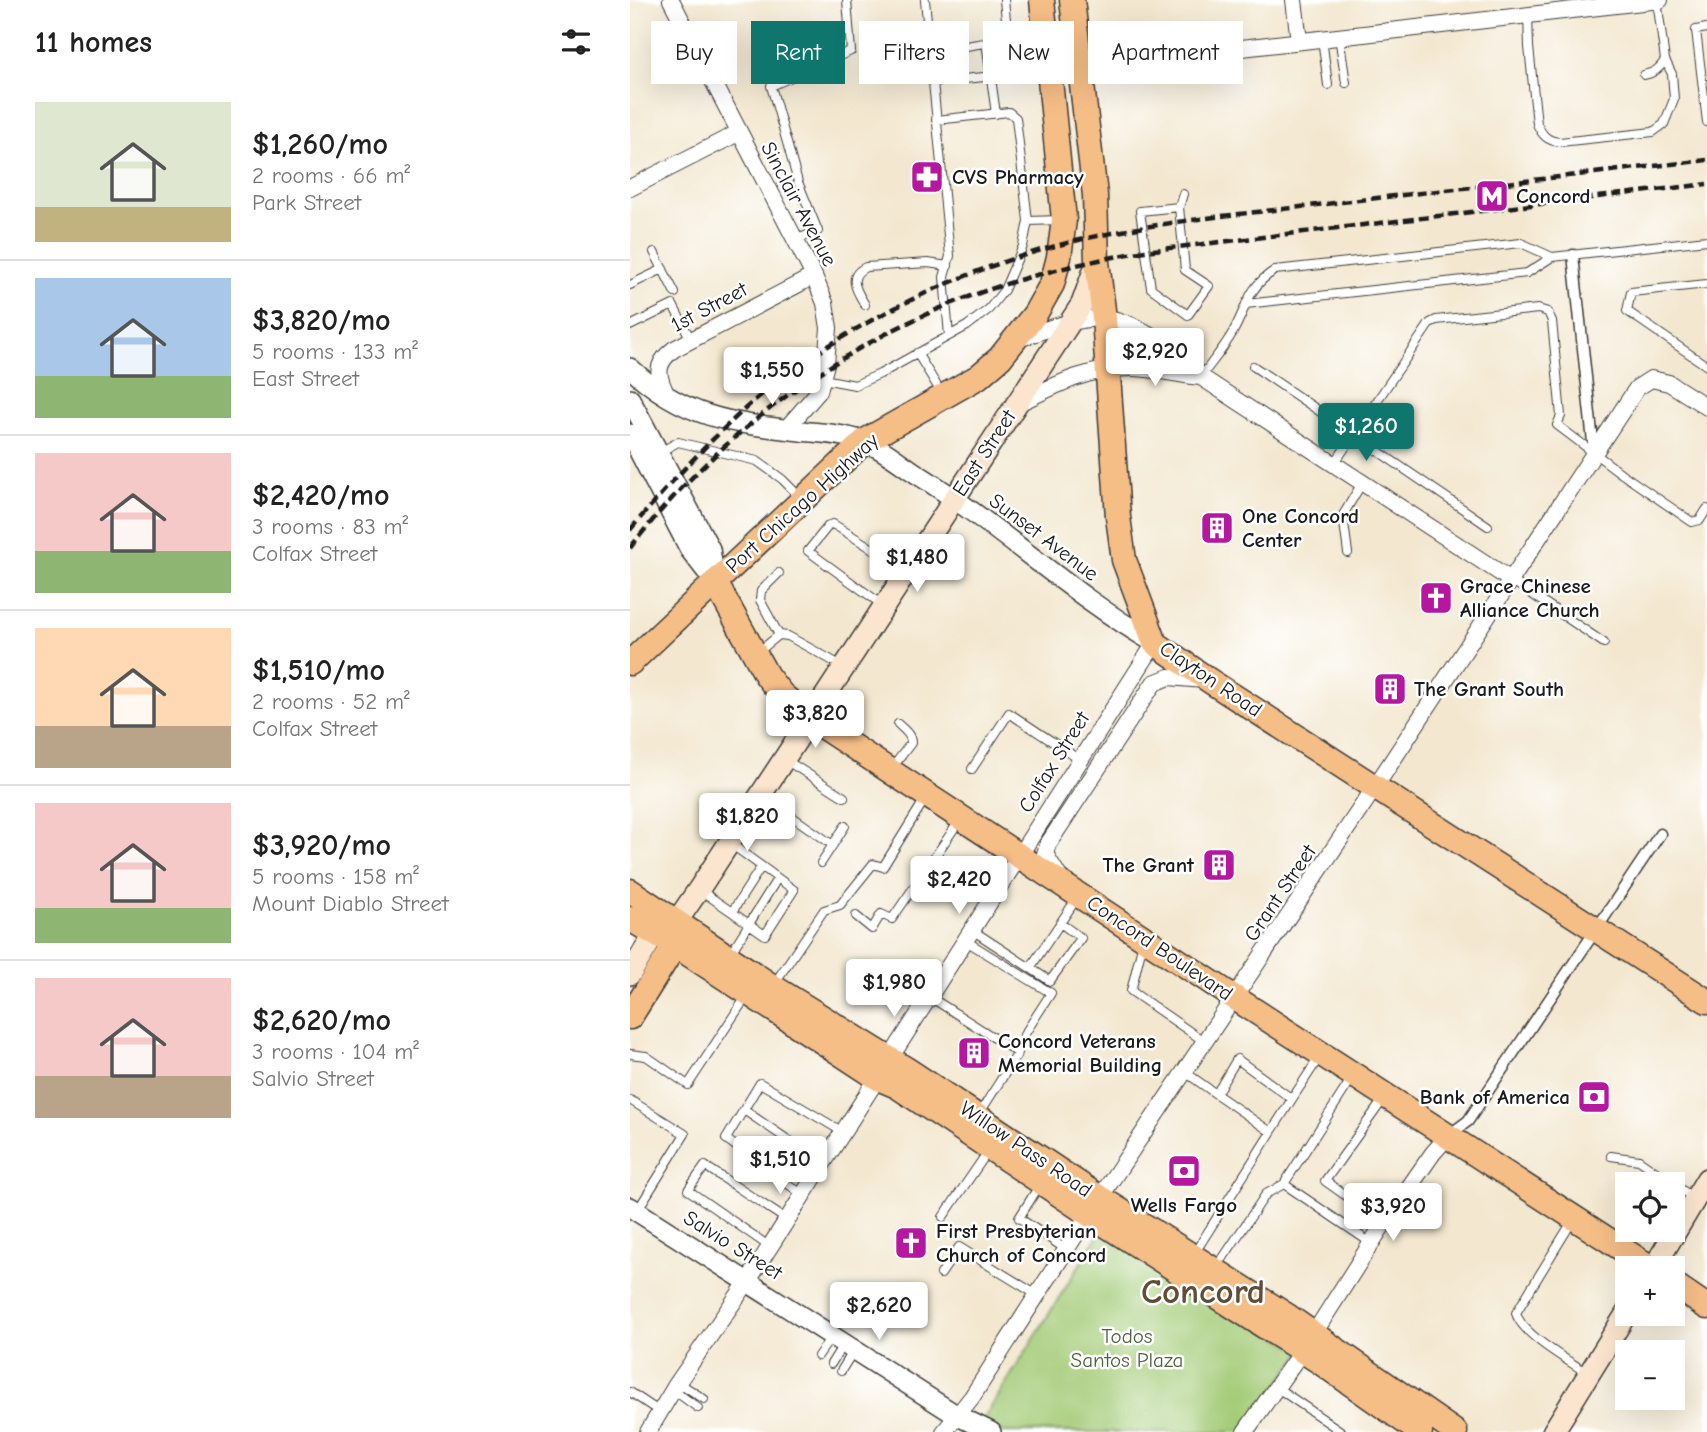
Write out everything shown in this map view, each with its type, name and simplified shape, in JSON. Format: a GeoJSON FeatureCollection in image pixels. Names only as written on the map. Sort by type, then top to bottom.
{"type":"FeatureCollection","features":[{"type":"Feature","properties":{"kind":"main road"},"geometry":{"type":"LineString","coordinates":[[1042,0],[1044,21]]}},
{"type":"Feature","properties":{"kind":"main road","name":"Clayton Road"},"geometry":{"type":"LineString","coordinates":[[1072,0],[1095,195],[1097,262],[1104,318],[1118,517],[1124,560],[1155,643],[1707,1001]]}},
{"type":"Feature","properties":{"kind":"main road"},"geometry":{"type":"LineString","coordinates":[[1050,84],[1064,220]]}},
{"type":"Feature","properties":{"kind":"main road","name":"Port Chicago Highway"},"geometry":{"type":"LineString","coordinates":[[630,663],[864,441],[978,377],[1017,339],[1052,284],[1064,220]]}},
{"type":"Feature","properties":{"kind":"main road","name":"East Street"},"geometry":{"type":"LineString","coordinates":[[630,974],[668,934],[811,719],[1082,304],[1097,262]]}},
{"type":"Feature","properties":{"kind":"main road","name":"Concord Boulevard"},"geometry":{"type":"LineString","coordinates":[[715,582],[767,676],[782,695],[811,719],[1633,1256]]}},
{"type":"Feature","properties":{"kind":"main road","name":"Willow Pass Road"},"geometry":{"type":"LineString","coordinates":[[630,891],[668,934],[747,994],[884,1069],[978,1116],[1095,1206],[1307,1343],[1455,1432]]}},
{"type":"Feature","properties":{"kind":"main road","name":"Willow Pass Road"},"geometry":{"type":"LineString","coordinates":[[630,919],[728,957],[884,1069],[897,1086],[1041,1182],[1095,1206],[1215,1270],[1411,1430]]}},
{"type":"Feature","properties":{"kind":"main road","name":"East Street"},"geometry":{"type":"LineString","coordinates":[[630,1017],[668,934]]}},
{"type":"Feature","properties":{"kind":"main road"},"geometry":{"type":"LineString","coordinates":[[1661,1256],[1707,1179]]}},
{"type":"Feature","properties":{"kind":"main road"},"geometry":{"type":"LineString","coordinates":[[1685,1292],[1707,1307]]}},
{"type":"Feature","properties":{"kind":"main road"},"geometry":{"type":"LineString","coordinates":[[1553,1432],[1619,1326]]}},
{"type":"Feature","properties":{"kind":"street","name":"Sinclair Avenue"},"geometry":{"type":"LineString","coordinates":[[671,0],[814,276],[825,303],[829,328],[823,379],[819,391],[786,429]]}},
{"type":"Feature","properties":{"kind":"street"},"geometry":{"type":"LineString","coordinates":[[1294,0],[1298,41]]}},
{"type":"Feature","properties":{"kind":"street"},"geometry":{"type":"LineString","coordinates":[[1074,68],[1339,36],[1527,7],[1659,0]]}},
{"type":"Feature","properties":{"kind":"street"},"geometry":{"type":"LineString","coordinates":[[630,188],[738,133]]}},
{"type":"Feature","properties":{"kind":"street"},"geometry":{"type":"LineString","coordinates":[[1573,255],[1594,452]]}},
{"type":"Feature","properties":{"kind":"street","name":"1st Street"},"geometry":{"type":"LineString","coordinates":[[668,398],[660,380],[659,368],[664,356],[814,276]]}},
{"type":"Feature","properties":{"kind":"street"},"geometry":{"type":"LineString","coordinates":[[1017,339],[1071,321],[1104,318],[1131,326],[1186,358],[1201,377],[1511,580]]}},
{"type":"Feature","properties":{"kind":"street"},"geometry":{"type":"LineString","coordinates":[[630,368],[668,398]]}},
{"type":"Feature","properties":{"kind":"street"},"geometry":{"type":"LineString","coordinates":[[1015,405],[1072,377],[1108,370],[1150,369],[1201,377]]}},
{"type":"Feature","properties":{"kind":"street","name":"Grant Street"},"geometry":{"type":"LineString","coordinates":[[944,1432],[972,1397],[1095,1206],[1637,388],[1651,379],[1670,383],[1707,407]]}},
{"type":"Feature","properties":{"kind":"street","name":"Sunset Avenue"},"geometry":{"type":"LineString","coordinates":[[668,398],[702,415],[841,435],[864,441],[955,498],[1115,620],[1155,643]]}},
{"type":"Feature","properties":{"kind":"street","name":"Concord Boulevard"},"geometry":{"type":"LineString","coordinates":[[630,399],[643,454]]}},
{"type":"Feature","properties":{"kind":"street","name":"Concord Boulevard"},"geometry":{"type":"LineString","coordinates":[[630,434],[710,549],[715,582]]}},
{"type":"Feature","properties":{"kind":"street","name":"Colfax Street"},"geometry":{"type":"LineString","coordinates":[[648,1432],[676,1385],[748,1281],[844,1132],[1155,643]]}},
{"type":"Feature","properties":{"kind":"street","name":"Colfax Street"},"geometry":{"type":"LineString","coordinates":[[1071,889],[1045,854],[1048,844],[1154,683],[1169,677],[1210,681]]}},
{"type":"Feature","properties":{"kind":"street"},"geometry":{"type":"LineString","coordinates":[[1245,1432],[1433,1153],[1449,1135],[1468,1121],[1660,834]]}},
{"type":"Feature","properties":{"kind":"street","name":"Salvio Street"},"geometry":{"type":"LineString","coordinates":[[634,1209],[956,1415],[990,1432]]}},
{"type":"Feature","properties":{"kind":"lane"},"geometry":{"type":"LineString","coordinates":[[795,240],[818,231],[798,182],[771,86],[851,51],[847,0]]}},
{"type":"Feature","properties":{"kind":"lane"},"geometry":{"type":"LineString","coordinates":[[925,0],[927,21]]}},
{"type":"Feature","properties":{"kind":"lane"},"geometry":{"type":"LineString","coordinates":[[1004,0],[1006,21]]}},
{"type":"Feature","properties":{"kind":"lane"},"geometry":{"type":"LineString","coordinates":[[1527,7],[1537,124],[1549,140],[1560,142],[1653,132],[1664,124],[1674,99],[1672,74],[1665,60],[1659,0]]}},
{"type":"Feature","properties":{"kind":"lane"},"geometry":{"type":"LineString","coordinates":[[1707,28],[1696,30],[1707,122]]}},
{"type":"Feature","properties":{"kind":"lane"},"geometry":{"type":"LineString","coordinates":[[1339,36],[1346,83]]}},
{"type":"Feature","properties":{"kind":"lane"},"geometry":{"type":"LineString","coordinates":[[1322,38],[1328,85]]}},
{"type":"Feature","properties":{"kind":"lane"},"geometry":{"type":"LineString","coordinates":[[1644,75],[1661,68],[1665,60]]}},
{"type":"Feature","properties":{"kind":"lane"},"geometry":{"type":"LineString","coordinates":[[933,84],[950,256],[944,277],[949,336]]}},
{"type":"Feature","properties":{"kind":"lane"},"geometry":{"type":"LineString","coordinates":[[992,84],[996,114]]}},
{"type":"Feature","properties":{"kind":"lane"},"geometry":{"type":"LineString","coordinates":[[823,379],[855,385],[880,374],[949,336],[989,309],[1004,290],[1023,246],[1028,221],[1016,118],[1013,113],[936,120]]}},
{"type":"Feature","properties":{"kind":"lane"},"geometry":{"type":"LineString","coordinates":[[1179,207],[1140,211],[1152,288],[1188,316],[1209,286],[1185,270],[1179,207],[1183,194]]}},
{"type":"Feature","properties":{"kind":"lane"},"geometry":{"type":"LineString","coordinates":[[1028,221],[1064,220]]}},
{"type":"Feature","properties":{"kind":"lane"},"geometry":{"type":"LineString","coordinates":[[1246,304],[1527,273],[1552,257],[1707,240]]}},
{"type":"Feature","properties":{"kind":"lane"},"geometry":{"type":"LineString","coordinates":[[1201,377],[1233,333],[1260,280],[1275,270],[1521,243],[1552,257]]}},
{"type":"Feature","properties":{"kind":"lane"},"geometry":{"type":"LineString","coordinates":[[654,252],[675,293]]}},
{"type":"Feature","properties":{"kind":"lane"},"geometry":{"type":"LineString","coordinates":[[865,306],[854,278],[858,271],[866,267],[928,263],[948,265]]}},
{"type":"Feature","properties":{"kind":"lane"},"geometry":{"type":"LineString","coordinates":[[630,285],[663,269]]}},
{"type":"Feature","properties":{"kind":"lane"},"geometry":{"type":"LineString","coordinates":[[1707,284],[1631,292],[1628,311],[1707,366]]}},
{"type":"Feature","properties":{"kind":"lane"},"geometry":{"type":"LineString","coordinates":[[630,326],[673,305],[691,340]]}},
{"type":"Feature","properties":{"kind":"lane"},"geometry":{"type":"LineString","coordinates":[[1334,464],[1430,323],[1436,320],[1538,309],[1548,312],[1552,321],[1562,416],[1557,425],[1692,522],[1700,520],[1707,509]]}},
{"type":"Feature","properties":{"kind":"lane"},"geometry":{"type":"LineString","coordinates":[[917,353],[943,396]]}},
{"type":"Feature","properties":{"kind":"lane"},"geometry":{"type":"LineString","coordinates":[[1253,366],[1488,526]]}},
{"type":"Feature","properties":{"kind":"lane"},"geometry":{"type":"LineString","coordinates":[[643,454],[678,442],[757,461],[782,479],[802,499]]}},
{"type":"Feature","properties":{"kind":"lane"},"geometry":{"type":"LineString","coordinates":[[1348,554],[1343,515],[1362,483]]}},
{"type":"Feature","properties":{"kind":"lane"},"geometry":{"type":"LineString","coordinates":[[873,549],[833,524],[829,525],[808,551],[884,606]]}},
{"type":"Feature","properties":{"kind":"lane"},"geometry":{"type":"LineString","coordinates":[[779,573],[761,591],[760,600],[779,635]]}},
{"type":"Feature","properties":{"kind":"lane"},"geometry":{"type":"LineString","coordinates":[[1511,580],[1604,643]]}},
{"type":"Feature","properties":{"kind":"lane"},"geometry":{"type":"LineString","coordinates":[[755,655],[779,635],[788,636],[844,667]]}},
{"type":"Feature","properties":{"kind":"lane"},"geometry":{"type":"LineString","coordinates":[[972,769],[1009,713],[1080,760]]}},
{"type":"Feature","properties":{"kind":"lane"},"geometry":{"type":"LineString","coordinates":[[890,771],[911,743],[907,732],[898,724]]}},
{"type":"Feature","properties":{"kind":"lane"},"geometry":{"type":"LineString","coordinates":[[784,758],[844,797]]}},
{"type":"Feature","properties":{"kind":"lane"},"geometry":{"type":"LineString","coordinates":[[760,794],[833,845]]}},
{"type":"Feature","properties":{"kind":"lane"},"geometry":{"type":"LineString","coordinates":[[773,987],[824,910],[840,905],[873,864],[883,867],[928,796]]}},
{"type":"Feature","properties":{"kind":"lane"},"geometry":{"type":"LineString","coordinates":[[856,916],[872,929],[881,914],[892,919],[961,817]]}},
{"type":"Feature","properties":{"kind":"lane"},"geometry":{"type":"LineString","coordinates":[[821,863],[845,826]]}},
{"type":"Feature","properties":{"kind":"lane"},"geometry":{"type":"LineString","coordinates":[[699,889],[765,935],[793,890],[728,843]]}},
{"type":"Feature","properties":{"kind":"lane"},"geometry":{"type":"LineString","coordinates":[[732,912],[761,867]]}},
{"type":"Feature","properties":{"kind":"lane"},"geometry":{"type":"LineString","coordinates":[[728,957],[777,879]]}},
{"type":"Feature","properties":{"kind":"lane"},"geometry":{"type":"LineString","coordinates":[[1030,968],[1060,923],[1071,889]]}},
{"type":"Feature","properties":{"kind":"lane"},"geometry":{"type":"LineString","coordinates":[[969,935],[1050,981],[1081,938],[1060,923]]}},
{"type":"Feature","properties":{"kind":"lane"},"geometry":{"type":"LineString","coordinates":[[969,935],[1051,993],[1024,1035]]}},
{"type":"Feature","properties":{"kind":"lane"},"geometry":{"type":"LineString","coordinates":[[1144,937],[1131,990],[1205,1042]]}},
{"type":"Feature","properties":{"kind":"lane"},"geometry":{"type":"LineString","coordinates":[[630,1054],[646,1056],[688,1085],[747,994]]}},
{"type":"Feature","properties":{"kind":"lane"},"geometry":{"type":"LineString","coordinates":[[930,997],[1018,1053],[978,1116]]}},
{"type":"Feature","properties":{"kind":"lane"},"geometry":{"type":"LineString","coordinates":[[1193,1256],[1321,1054]]}},
{"type":"Feature","properties":{"kind":"lane"},"geometry":{"type":"LineString","coordinates":[[1216,1094],[1237,1059],[1292,1100]]}},
{"type":"Feature","properties":{"kind":"lane"},"geometry":{"type":"LineString","coordinates":[[1185,1072],[1271,1132]]}},
{"type":"Feature","properties":{"kind":"lane"},"geometry":{"type":"LineString","coordinates":[[1215,1270],[1266,1194],[1284,1184],[1354,1075]]}},
{"type":"Feature","properties":{"kind":"lane"},"geometry":{"type":"LineString","coordinates":[[803,1195],[726,1139],[760,1083],[844,1132]]}},
{"type":"Feature","properties":{"kind":"lane"},"geometry":{"type":"LineString","coordinates":[[1384,1223],[1325,1181],[1386,1095]]}},
{"type":"Feature","properties":{"kind":"lane"},"geometry":{"type":"LineString","coordinates":[[630,1100],[685,1134],[634,1209]]}},
{"type":"Feature","properties":{"kind":"lane"},"geometry":{"type":"LineString","coordinates":[[744,1110],[794,1144],[775,1174]]}},
{"type":"Feature","properties":{"kind":"lane"},"geometry":{"type":"LineString","coordinates":[[943,1217],[990,1148]]}},
{"type":"Feature","properties":{"kind":"lane"},"geometry":{"type":"LineString","coordinates":[[1611,1156],[1639,1160],[1695,1199]]}},
{"type":"Feature","properties":{"kind":"lane"},"geometry":{"type":"LineString","coordinates":[[770,1247],[688,1190],[705,1166],[787,1220]]}},
{"type":"Feature","properties":{"kind":"lane"},"geometry":{"type":"LineString","coordinates":[[1041,1182],[1019,1218],[1067,1250]]}},
{"type":"Feature","properties":{"kind":"lane"},"geometry":{"type":"LineString","coordinates":[[1284,1184],[1371,1243]]}},
{"type":"Feature","properties":{"kind":"lane"},"geometry":{"type":"LineString","coordinates":[[1574,1217],[1516,1313],[1518,1321],[1528,1331],[1589,1374]]}},
{"type":"Feature","properties":{"kind":"lane"},"geometry":{"type":"LineString","coordinates":[[941,1274],[959,1247],[1037,1295]]}},
{"type":"Feature","properties":{"kind":"lane"},"geometry":{"type":"LineString","coordinates":[[818,1356],[843,1343]]}},
{"type":"Feature","properties":{"kind":"lane"},"geometry":{"type":"LineString","coordinates":[[831,1364],[843,1343]]}},
{"type":"Feature","properties":{"kind":"lane"},"geometry":{"type":"LineString","coordinates":[[841,1371],[843,1343]]}},
{"type":"Feature","properties":{"kind":"lane"},"geometry":{"type":"LineString","coordinates":[[676,1385],[704,1399]]}},
{"type":"Feature","properties":{"kind":"lane"},"geometry":{"type":"LineString","coordinates":[[676,1385],[679,1394],[698,1408]]}},
{"type":"Feature","properties":{"kind":"lane"},"geometry":{"type":"LineString","coordinates":[[1276,1387],[1342,1432]]}},
{"type":"Feature","properties":{"kind":"lane"},"geometry":{"type":"LineString","coordinates":[[630,1392],[660,1412]]}},
{"type":"Feature","properties":{"kind":"green space","name":"Todos Santos Plaza"},"geometry":{"type":"Polygon","coordinates":[[[1100,1232],[1302,1351],[1245,1432],[990,1432],[980,1425],[1100,1232]]]}},
{"type":"Feature","properties":{"kind":"railway"},"geometry":{"type":"LineString","coordinates":[[630,530],[717,436],[784,377],[862,326],[904,304],[991,266],[1079,240],[1177,222],[1707,160]]}},
{"type":"Feature","properties":{"kind":"railway"},"geometry":{"type":"LineString","coordinates":[[630,548],[701,468],[783,398],[874,340],[922,316],[992,288],[1057,270],[1145,251],[1707,184]]}},
{"type":"Feature","properties":{"kind":"place","name":"CVS Pharmacy"},"geometry":{"type":"Point","coordinates":[927,177]}},
{"type":"Feature","properties":{"kind":"place","name":"Concord"},"geometry":{"type":"Point","coordinates":[1492,196]}},
{"type":"Feature","properties":{"kind":"place","name":"One Concord Center"},"geometry":{"type":"Point","coordinates":[1217,528]}},
{"type":"Feature","properties":{"kind":"place","name":"Grace Chinese Alliance Church"},"geometry":{"type":"Point","coordinates":[1436,598]}},
{"type":"Feature","properties":{"kind":"place","name":"The Grant South"},"geometry":{"type":"Point","coordinates":[1390,689]}},
{"type":"Feature","properties":{"kind":"place","name":"The Grant"},"geometry":{"type":"Point","coordinates":[1219,865]}},
{"type":"Feature","properties":{"kind":"place","name":"Concord Veterans Memorial Building"},"geometry":{"type":"Point","coordinates":[974,1053]}},
{"type":"Feature","properties":{"kind":"place","name":"Bank of America"},"geometry":{"type":"Point","coordinates":[1594,1097]}},
{"type":"Feature","properties":{"kind":"place","name":"Wells Fargo"},"geometry":{"type":"Point","coordinates":[1184,1171]}},
{"type":"Feature","properties":{"kind":"place","name":"First Presbyterian Church of Concord"},"geometry":{"type":"Point","coordinates":[911,1243]}},
{"type":"Feature","properties":{"kind":"district","name":"Concord"},"geometry":{"type":"Point","coordinates":[1203,1291]}}]}
